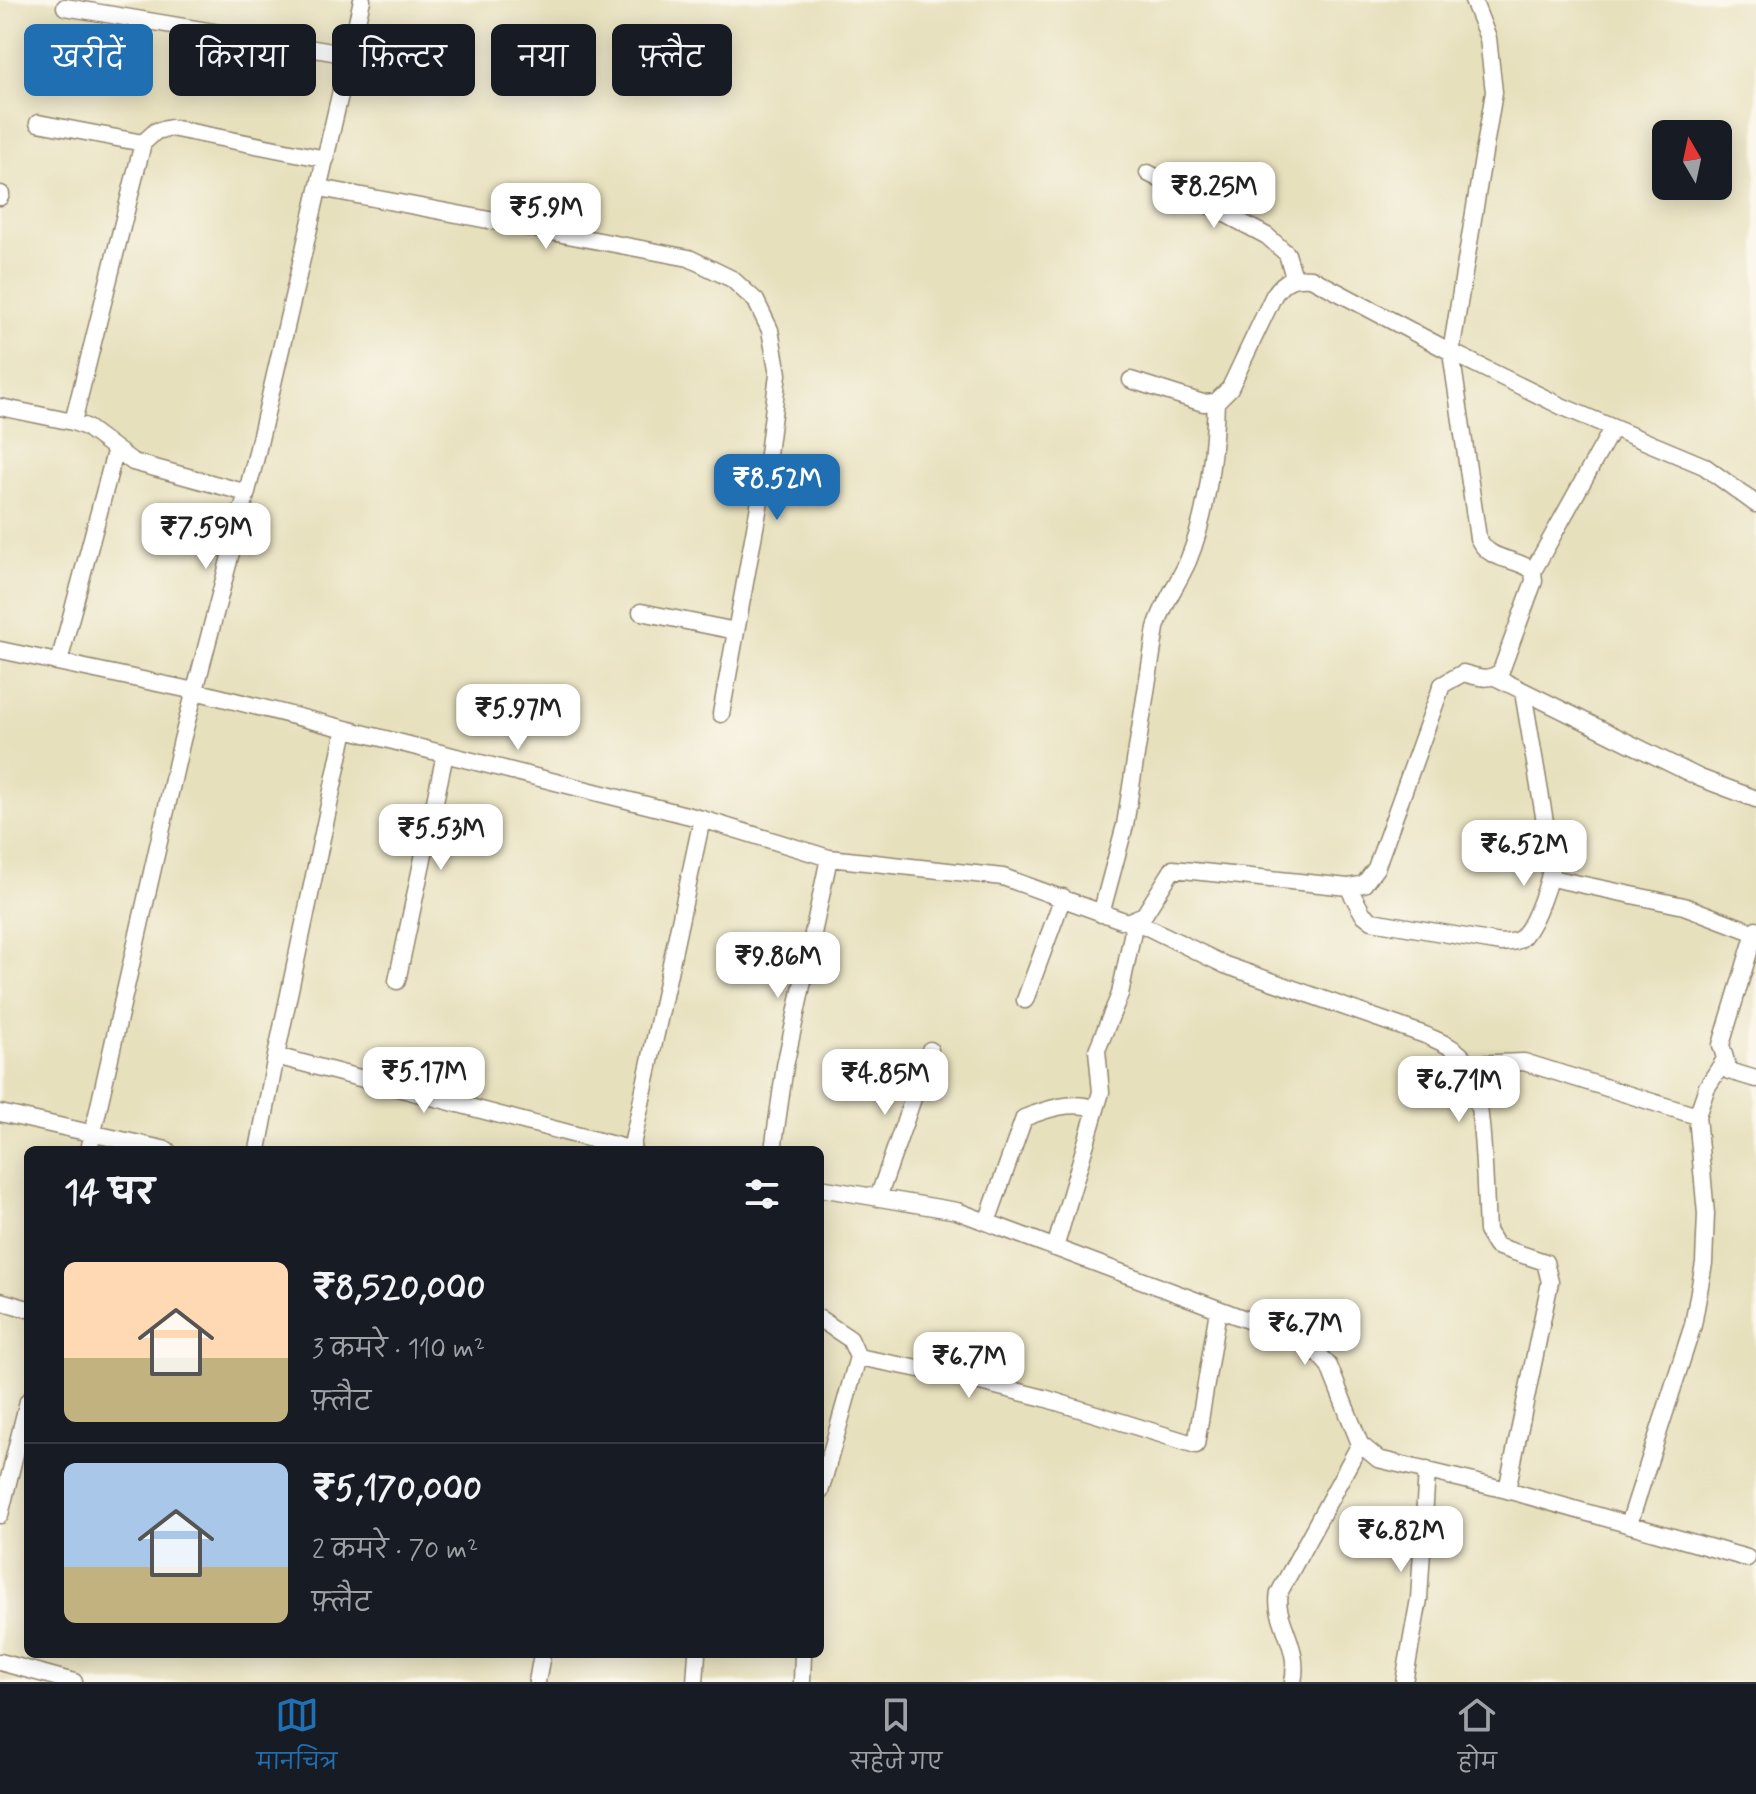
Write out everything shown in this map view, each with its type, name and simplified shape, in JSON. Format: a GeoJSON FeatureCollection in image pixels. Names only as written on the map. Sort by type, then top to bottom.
{"type":"FeatureCollection","features":[{"type":"Feature","properties":{"kind":"street"},"geometry":{"type":"LineString","coordinates":[[357,24],[362,0]]}},
{"type":"Feature","properties":{"kind":"street"},"geometry":{"type":"LineString","coordinates":[[1473,0],[1488,38],[1494,92],[1451,352],[1478,538],[1489,553],[1525,565],[1533,571]]}},
{"type":"Feature","properties":{"kind":"street"},"geometry":{"type":"LineString","coordinates":[[65,7],[332,52]]}},
{"type":"Feature","properties":{"kind":"street"},"geometry":{"type":"LineString","coordinates":[[91,1142],[195,691],[247,493],[341,96]]}},
{"type":"Feature","properties":{"kind":"street"},"geometry":{"type":"LineString","coordinates":[[38,123],[143,143]]}},
{"type":"Feature","properties":{"kind":"street"},"geometry":{"type":"LineString","coordinates":[[73,422],[143,143],[156,131],[171,128],[326,159]]}},
{"type":"Feature","properties":{"kind":"street"},"geometry":{"type":"LineString","coordinates":[[1148,173],[1267,236],[1287,254],[1294,277]]}},
{"type":"Feature","properties":{"kind":"street"},"geometry":{"type":"LineString","coordinates":[[320,188],[689,258],[732,279],[756,301],[770,330],[778,374],[767,462],[721,714]]}},
{"type":"Feature","properties":{"kind":"street"},"geometry":{"type":"LineString","coordinates":[[1101,914],[1125,825],[1156,628],[1165,599],[1187,564],[1210,472],[1216,402],[1230,388],[1283,282],[1294,277],[1311,278],[1451,352],[1612,429],[1704,466],[1756,504]]}},
{"type":"Feature","properties":{"kind":"street"},"geometry":{"type":"LineString","coordinates":[[1131,380],[1203,403],[1216,402]]}},
{"type":"Feature","properties":{"kind":"street"},"geometry":{"type":"LineString","coordinates":[[0,407],[73,422],[86,427],[115,452],[133,462],[247,493]]}},
{"type":"Feature","properties":{"kind":"street"},"geometry":{"type":"LineString","coordinates":[[1495,677],[1501,671],[1532,589],[1533,571],[1612,429]]}},
{"type":"Feature","properties":{"kind":"street"},"geometry":{"type":"LineString","coordinates":[[59,662],[115,452]]}},
{"type":"Feature","properties":{"kind":"street"},"geometry":{"type":"LineString","coordinates":[[641,612],[736,631]]}},
{"type":"Feature","properties":{"kind":"street"},"geometry":{"type":"LineString","coordinates":[[0,650],[195,691],[702,819],[829,858],[1003,877],[1063,897],[1101,914],[1135,921],[1225,965],[1425,1035],[1456,1050],[1469,1064],[1477,1090],[1487,1231],[1496,1246],[1545,1262],[1550,1282],[1507,1490]]}},
{"type":"Feature","properties":{"kind":"street"},"geometry":{"type":"LineString","coordinates":[[1055,1248],[1101,1092],[1097,1050],[1120,994],[1135,921],[1144,915],[1173,869],[1348,887],[1364,884],[1376,868],[1442,685],[1463,673],[1495,677],[1700,778],[1756,799]]}},
{"type":"Feature","properties":{"kind":"street"},"geometry":{"type":"LineString","coordinates":[[1348,887],[1363,914],[1372,921],[1501,943],[1516,942],[1525,935],[1551,878],[1552,863],[1523,692]]}},
{"type":"Feature","properties":{"kind":"street"},"geometry":{"type":"LineString","coordinates":[[259,1146],[345,729]]}},
{"type":"Feature","properties":{"kind":"street"},"geometry":{"type":"LineString","coordinates":[[397,981],[445,754]]}},
{"type":"Feature","properties":{"kind":"street"},"geometry":{"type":"LineString","coordinates":[[633,1146],[702,819]]}},
{"type":"Feature","properties":{"kind":"street"},"geometry":{"type":"LineString","coordinates":[[774,1146],[785,1066],[829,858]]}},
{"type":"Feature","properties":{"kind":"street"},"geometry":{"type":"LineString","coordinates":[[1551,878],[1684,906],[1755,931],[1721,1045],[1729,1071],[1756,1079]]}},
{"type":"Feature","properties":{"kind":"street"},"geometry":{"type":"LineString","coordinates":[[1025,1000],[1063,897]]}},
{"type":"Feature","properties":{"kind":"street"},"geometry":{"type":"LineString","coordinates":[[878,1198],[930,1050]]}},
{"type":"Feature","properties":{"kind":"street"},"geometry":{"type":"LineString","coordinates":[[276,1056],[617,1146]]}},
{"type":"Feature","properties":{"kind":"street"},"geometry":{"type":"LineString","coordinates":[[1629,1524],[1693,1325],[1704,1263],[1706,1214],[1697,1116],[1707,1087],[1724,1061]]}},
{"type":"Feature","properties":{"kind":"street"},"geometry":{"type":"LineString","coordinates":[[1469,1064],[1524,1062],[1697,1116]]}},
{"type":"Feature","properties":{"kind":"street"},"geometry":{"type":"LineString","coordinates":[[987,1222],[1024,1118],[1047,1109],[1083,1104],[1096,1109]]}},
{"type":"Feature","properties":{"kind":"street"},"geometry":{"type":"LineString","coordinates":[[0,1113],[91,1142],[129,1146]]}},
{"type":"Feature","properties":{"kind":"street"},"geometry":{"type":"LineString","coordinates":[[824,1189],[957,1211],[1309,1343],[1329,1366],[1360,1444],[1378,1459],[1507,1490],[1747,1558]]}},
{"type":"Feature","properties":{"kind":"street"},"geometry":{"type":"LineString","coordinates":[[0,1301],[24,1308]]}},
{"type":"Feature","properties":{"kind":"street"},"geometry":{"type":"LineString","coordinates":[[858,1357],[1030,1395],[1196,1445],[1218,1310]]}},
{"type":"Feature","properties":{"kind":"street"},"geometry":{"type":"LineString","coordinates":[[824,1322],[850,1339],[858,1357],[824,1478]]}},
{"type":"Feature","properties":{"kind":"street"},"geometry":{"type":"LineString","coordinates":[[0,1515],[24,1417]]}},
{"type":"Feature","properties":{"kind":"street"},"geometry":{"type":"LineString","coordinates":[[1293,1682],[1295,1657],[1279,1609],[1279,1593],[1360,1444]]}},
{"type":"Feature","properties":{"kind":"street"},"geometry":{"type":"LineString","coordinates":[[1404,1682],[1419,1599],[1427,1470]]}},
{"type":"Feature","properties":{"kind":"street"},"geometry":{"type":"LineString","coordinates":[[537,1682],[541,1658]]}},
{"type":"Feature","properties":{"kind":"street"},"geometry":{"type":"LineString","coordinates":[[695,1682],[697,1658]]}},
{"type":"Feature","properties":{"kind":"street"},"geometry":{"type":"LineString","coordinates":[[802,1682],[803,1658]]}},
{"type":"Feature","properties":{"kind":"street"},"geometry":{"type":"LineString","coordinates":[[0,1662],[74,1682]]}}]}
